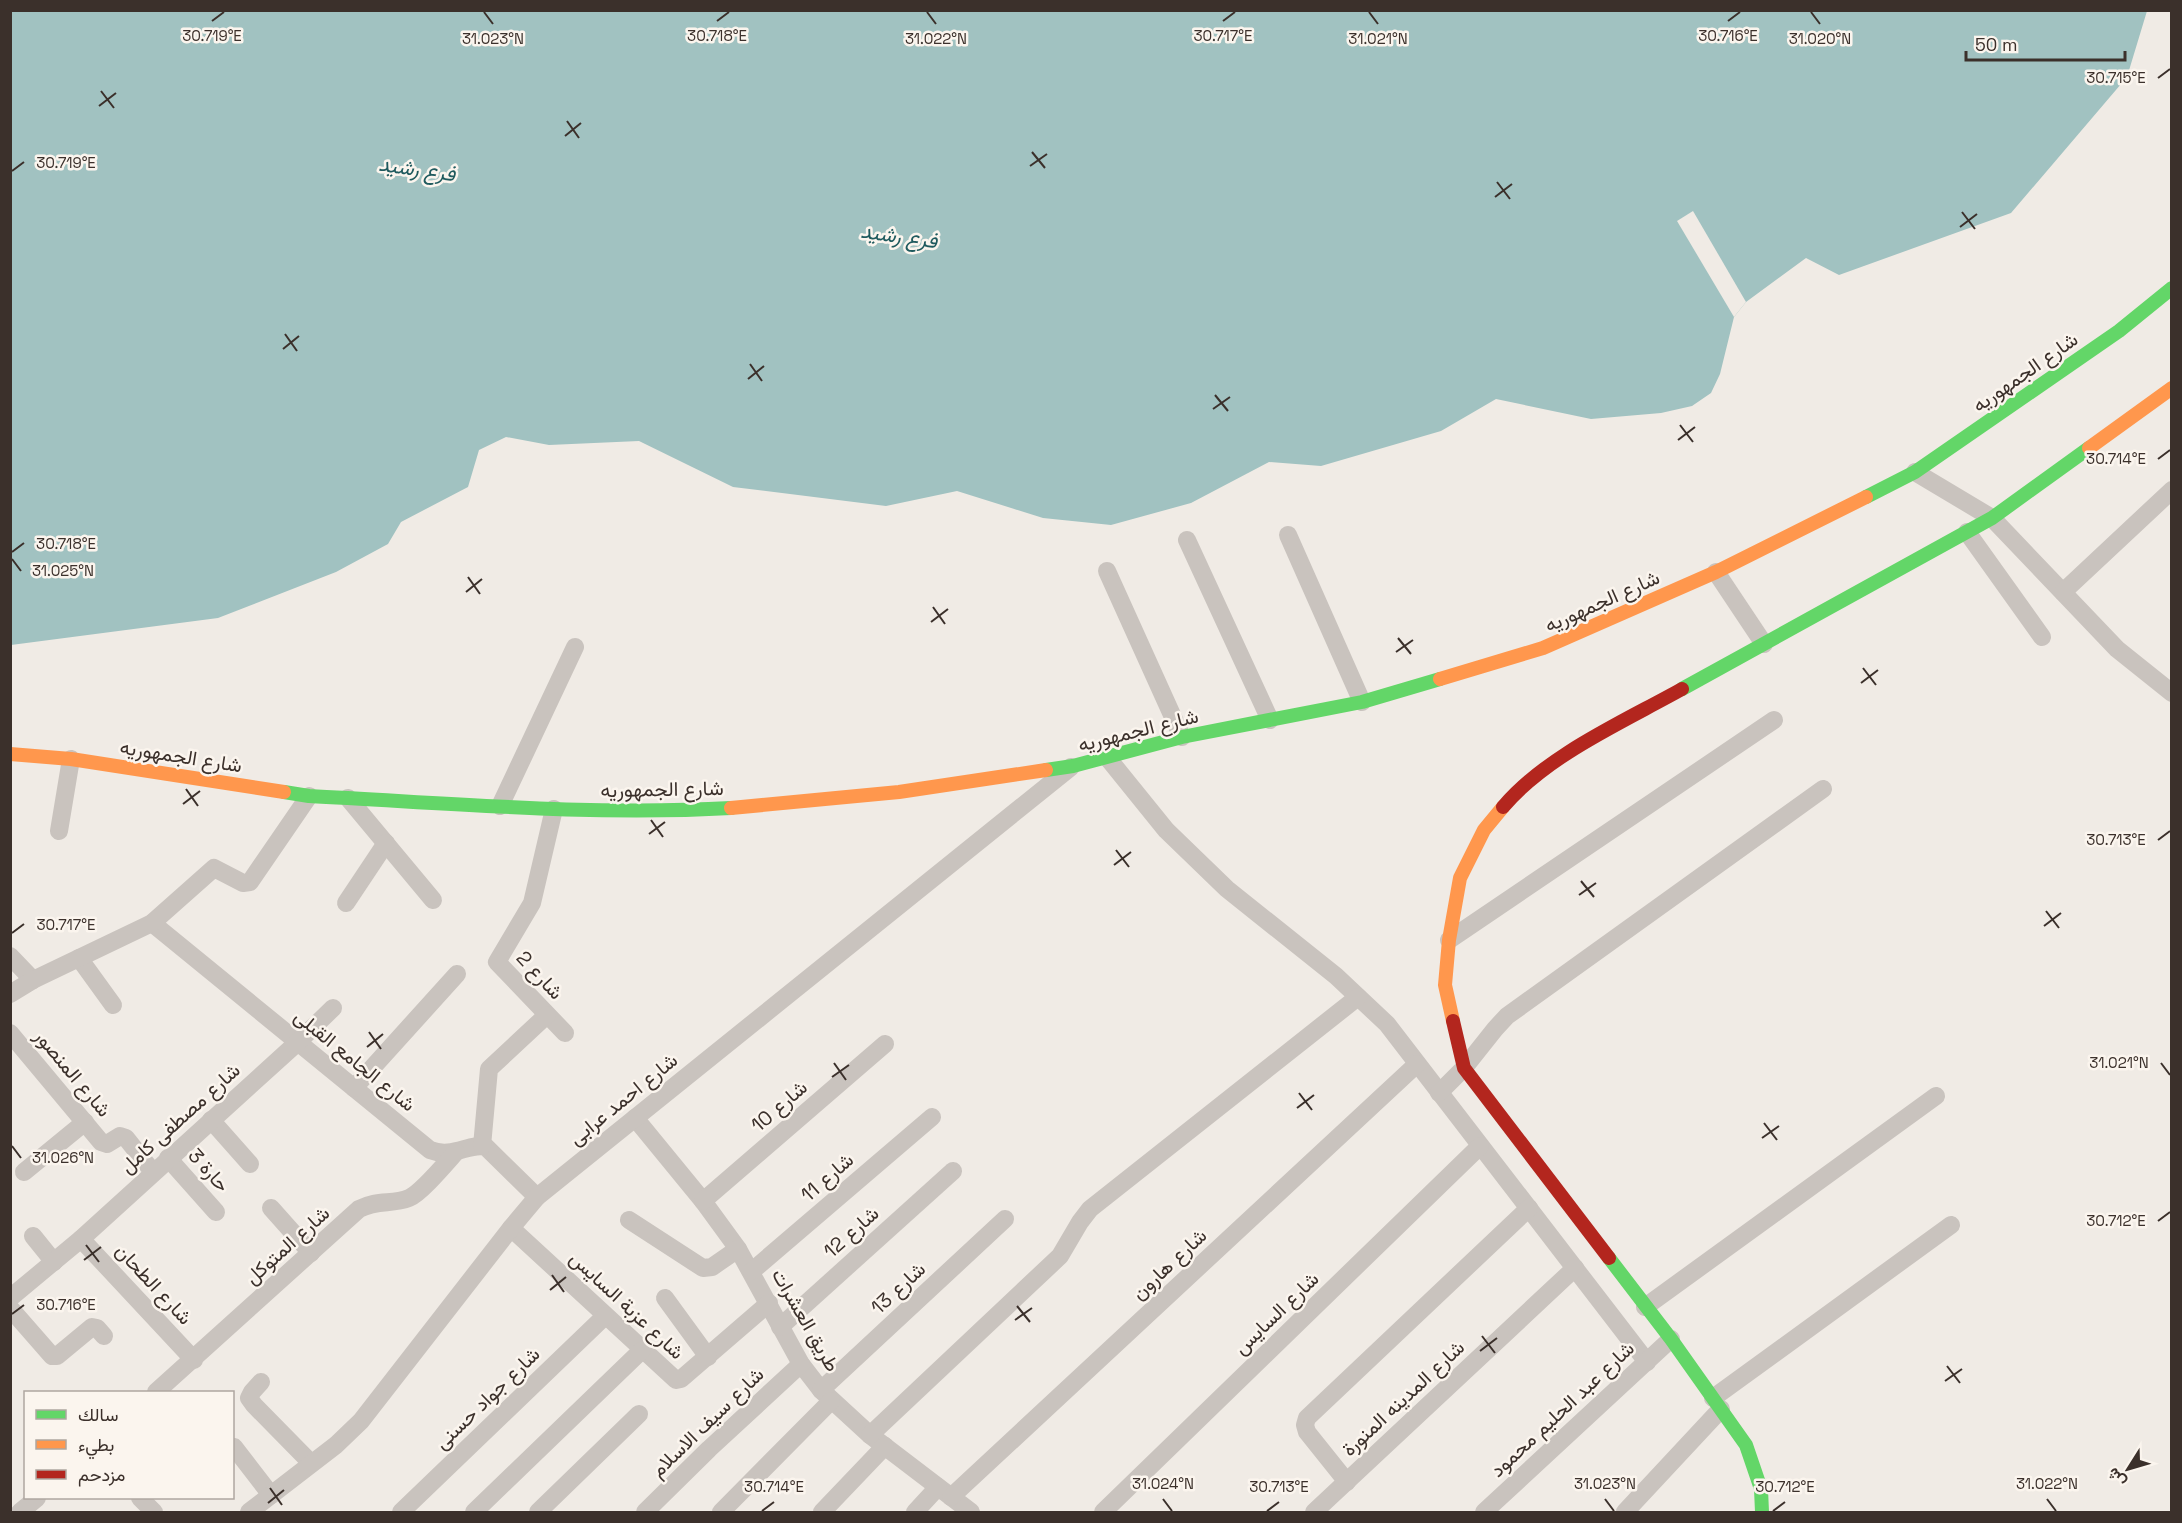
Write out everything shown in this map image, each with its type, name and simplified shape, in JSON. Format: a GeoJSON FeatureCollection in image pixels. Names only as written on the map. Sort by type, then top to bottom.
{"type":"FeatureCollection","features":[{"type":"Feature","properties":{"kind":"street","name":"شارع الجمهوريه"},"geometry":{"type":"LineString","coordinates":[[10,754],[71,759],[309,796],[554,809],[681,810],[766,806],[898,792],[1072,766],[1182,737],[1362,702],[1543,648],[1716,572],[1915,472],[2119,331],[2172,288]]}},
{"type":"Feature","properties":{"kind":"street"},"geometry":{"type":"LineString","coordinates":[[1762,1512],[1764,1502],[1752,1457],[1717,1404],[1671,1339],[1464,1068],[1445,985],[1449,940],[1460,878],[1484,830],[1518,789],[1560,757],[1992,518],[2172,388]]}},
{"type":"Feature","properties":{"kind":"street"},"geometry":{"type":"LineString","coordinates":[[1915,472],[1992,518],[2117,649],[2172,693]]}},
{"type":"Feature","properties":{"kind":"street"},"geometry":{"type":"LineString","coordinates":[[2063,592],[2172,490]]}},
{"type":"Feature","properties":{"kind":"street"},"geometry":{"type":"LineString","coordinates":[[1967,532],[2042,637]]}},
{"type":"Feature","properties":{"kind":"street"},"geometry":{"type":"LineString","coordinates":[[1288,535],[1362,702]]}},
{"type":"Feature","properties":{"kind":"street"},"geometry":{"type":"LineString","coordinates":[[1187,540],[1270,720]]}},
{"type":"Feature","properties":{"kind":"street"},"geometry":{"type":"LineString","coordinates":[[1107,571],[1182,737]]}},
{"type":"Feature","properties":{"kind":"street"},"geometry":{"type":"LineString","coordinates":[[1716,572],[1764,644]]}},
{"type":"Feature","properties":{"kind":"street"},"geometry":{"type":"LineString","coordinates":[[500,806],[575,646]]}},
{"type":"Feature","properties":{"kind":"street"},"geometry":{"type":"LineString","coordinates":[[1449,940],[1774,720]]}},
{"type":"Feature","properties":{"kind":"street"},"geometry":{"type":"LineString","coordinates":[[1107,757],[1166,830],[1227,889],[1336,976],[1387,1024],[1647,1362]]}},
{"type":"Feature","properties":{"kind":"street"},"geometry":{"type":"LineString","coordinates":[[59,831],[71,759]]}},
{"type":"Feature","properties":{"kind":"street","name":"شارع احمد عرابى"},"geometry":{"type":"LineString","coordinates":[[249,1512],[336,1445],[361,1421],[511,1227],[537,1197],[1072,766]]}},
{"type":"Feature","properties":{"kind":"street"},"geometry":{"type":"LineString","coordinates":[[1439,1093],[1464,1068],[1507,1017],[1822,789]]}},
{"type":"Feature","properties":{"kind":"street"},"geometry":{"type":"LineString","coordinates":[[10,994],[33,980],[152,923],[214,868],[243,883],[250,882],[309,796]]}},
{"type":"Feature","properties":{"kind":"street"},"geometry":{"type":"LineString","coordinates":[[348,798],[433,900]]}},
{"type":"Feature","properties":{"kind":"street","name":"شارع 2"},"geometry":{"type":"LineString","coordinates":[[554,809],[532,903],[497,962],[565,1033]]}},
{"type":"Feature","properties":{"kind":"street"},"geometry":{"type":"LineString","coordinates":[[346,903],[386,843]]}},
{"type":"Feature","properties":{"kind":"street","name":"شارع الجامع القبلى"},"geometry":{"type":"LineString","coordinates":[[152,923],[430,1150],[437,1153],[456,1152],[482,1146]]}},
{"type":"Feature","properties":{"kind":"street"},"geometry":{"type":"LineString","coordinates":[[10,956],[33,980]]}},
{"type":"Feature","properties":{"kind":"street"},"geometry":{"type":"LineString","coordinates":[[79,958],[113,1005]]}},
{"type":"Feature","properties":{"kind":"street"},"geometry":{"type":"LineString","coordinates":[[354,1088],[458,974]]}},
{"type":"Feature","properties":{"kind":"street"},"geometry":{"type":"LineString","coordinates":[[870,1435],[1060,1256],[1090,1209],[1358,997]]}},
{"type":"Feature","properties":{"kind":"street","name":"شارع مصطفى كامل"},"geometry":{"type":"LineString","coordinates":[[10,1298],[81,1239],[333,1008]]}},
{"type":"Feature","properties":{"kind":"street"},"geometry":{"type":"LineString","coordinates":[[537,1197],[482,1146],[489,1069],[547,1015]]}},
{"type":"Feature","properties":{"kind":"street","name":"شارع المنصور"},"geometry":{"type":"LineString","coordinates":[[10,1033],[103,1143],[106,1144],[117,1136],[126,1138],[153,1172]]}},
{"type":"Feature","properties":{"kind":"street","name":"شارع 10"},"geometry":{"type":"LineString","coordinates":[[703,1201],[885,1044]]}},
{"type":"Feature","properties":{"kind":"street","name":"شارع هارون"},"geometry":{"type":"LineString","coordinates":[[915,1512],[944,1492],[1417,1064]]}},
{"type":"Feature","properties":{"kind":"street"},"geometry":{"type":"LineString","coordinates":[[1645,1307],[1936,1096]]}},
{"type":"Feature","properties":{"kind":"street","name":"شارع 11"},"geometry":{"type":"LineString","coordinates":[[752,1271],[932,1117]]}},
{"type":"Feature","properties":{"kind":"street","name":"طريق العشرات"},"geometry":{"type":"LineString","coordinates":[[635,1118],[703,1201],[738,1249],[801,1364],[826,1395],[870,1435],[971,1512]]}},
{"type":"Feature","properties":{"kind":"street"},"geometry":{"type":"LineString","coordinates":[[211,1120],[250,1164]]}},
{"type":"Feature","properties":{"kind":"street"},"geometry":{"type":"LineString","coordinates":[[24,1172],[85,1122]]}},
{"type":"Feature","properties":{"kind":"street","name":"شارع السايس"},"geometry":{"type":"LineString","coordinates":[[1103,1512],[1480,1146]]}},
{"type":"Feature","properties":{"kind":"street","name":"شارع المتوكل"},"geometry":{"type":"LineString","coordinates":[[157,1391],[359,1209],[376,1202],[400,1201],[412,1197],[456,1152]]}},
{"type":"Feature","properties":{"kind":"street","name":"حارة 3"},"geometry":{"type":"LineString","coordinates":[[168,1158],[216,1212]]}},
{"type":"Feature","properties":{"kind":"street","name":"شارع 12"},"geometry":{"type":"LineString","coordinates":[[780,1327],[953,1171]]}},
{"type":"Feature","properties":{"kind":"street"},"geometry":{"type":"LineString","coordinates":[[271,1208],[310,1254]]}},
{"type":"Feature","properties":{"kind":"street"},"geometry":{"type":"LineString","coordinates":[[1347,1482],[1307,1432],[1305,1425],[1307,1418],[1529,1208]]}},
{"type":"Feature","properties":{"kind":"street","name":"شارع 13"},"geometry":{"type":"LineString","coordinates":[[721,1512],[826,1395],[1005,1219]]}},
{"type":"Feature","properties":{"kind":"street"},"geometry":{"type":"LineString","coordinates":[[629,1220],[703,1268],[712,1267],[738,1249]]}},
{"type":"Feature","properties":{"kind":"street"},"geometry":{"type":"LineString","coordinates":[[1625,1512],[1717,1404],[1951,1225]]}},
{"type":"Feature","properties":{"kind":"street","name":"شارع عزبة السايس"},"geometry":{"type":"LineString","coordinates":[[511,1227],[676,1380],[681,1379],[708,1357],[769,1303]]}},
{"type":"Feature","properties":{"kind":"street"},"geometry":{"type":"LineString","coordinates":[[33,1236],[54,1262]]}},
{"type":"Feature","properties":{"kind":"street","name":"شارع الطحان"},"geometry":{"type":"LineString","coordinates":[[81,1239],[194,1360]]}},
{"type":"Feature","properties":{"kind":"street","name":"شارع المدينه المنورة"},"geometry":{"type":"LineString","coordinates":[[1314,1512],[1575,1268]]}},
{"type":"Feature","properties":{"kind":"street"},"geometry":{"type":"LineString","coordinates":[[665,1298],[708,1357]]}},
{"type":"Feature","properties":{"kind":"street"},"geometry":{"type":"LineString","coordinates":[[10,1308],[52,1356],[57,1356],[92,1328],[97,1328],[104,1336]]}},
{"type":"Feature","properties":{"kind":"street","name":"شارع جواد حسنى"},"geometry":{"type":"LineString","coordinates":[[401,1512],[605,1316]]}},
{"type":"Feature","properties":{"kind":"street","name":"شارع عبد الحليم محمود"},"geometry":{"type":"LineString","coordinates":[[1484,1512],[1671,1339]]}},
{"type":"Feature","properties":{"kind":"street"},"geometry":{"type":"LineString","coordinates":[[474,1512],[642,1350]]}},
{"type":"Feature","properties":{"kind":"street","name":"شارع سيف الاسلام"},"geometry":{"type":"LineString","coordinates":[[645,1512],[801,1364]]}},
{"type":"Feature","properties":{"kind":"street"},"geometry":{"type":"LineString","coordinates":[[261,1382],[249,1398],[311,1463]]}},
{"type":"Feature","properties":{"kind":"street"},"geometry":{"type":"LineString","coordinates":[[538,1512],[639,1414]]}},
{"type":"Feature","properties":{"kind":"street"},"geometry":{"type":"LineString","coordinates":[[822,1512],[885,1446]]}},
{"type":"Feature","properties":{"kind":"street"},"geometry":{"type":"LineString","coordinates":[[234,1447],[271,1495]]}},
{"type":"Feature","properties":{"kind":"street"},"geometry":{"type":"LineString","coordinates":[[10,1505],[20,1512],[35,1499]]}},
{"type":"Feature","properties":{"kind":"street"},"geometry":{"type":"LineString","coordinates":[[142,1499],[154,1512]]}},
{"type":"Feature","properties":{"kind":"water","name":"فرع رشيد"},"geometry":{"type":"Polygon","coordinates":[[[10,11],[2147,11],[2127,77],[2011,213],[1839,275],[1806,258],[1746,302],[1734,317],[1720,374],[1711,393],[1692,406],[1661,413],[1591,419],[1496,399],[1441,431],[1321,466],[1269,462],[1191,503],[1111,525],[1043,518],[957,491],[886,506],[733,487],[639,441],[549,445],[506,437],[479,450],[468,487],[401,522],[388,544],[336,572],[218,618],[11,645],[10,11]]]}},
{"type":"Feature","properties":{"kind":"pier"},"geometry":{"type":"Polygon","coordinates":[[[1693,211],[1746,302],[1734,317],[1677,221],[1693,211]]]}},
{"type":"Feature","properties":{"kind":"traffic: fast"},"geometry":{"type":"LineString","coordinates":[[1866,497],[1915,472],[2119,331],[2172,288]]}},
{"type":"Feature","properties":{"kind":"traffic: fast"},"geometry":{"type":"LineString","coordinates":[[1682,689],[1992,518],[2089,448]]}},
{"type":"Feature","properties":{"kind":"traffic: fast"},"geometry":{"type":"LineString","coordinates":[[1046,770],[1073,766],[1182,737],[1362,702],[1440,679]]}},
{"type":"Feature","properties":{"kind":"traffic: fast"},"geometry":{"type":"LineString","coordinates":[[284,792],[309,796],[572,810],[731,808]]}},
{"type":"Feature","properties":{"kind":"traffic: fast"},"geometry":{"type":"LineString","coordinates":[[1609,1258],[1671,1339],[1746,1445],[1761,1489],[1762,1512]]}},
{"type":"Feature","properties":{"kind":"traffic: slow"},"geometry":{"type":"LineString","coordinates":[[2089,448],[2172,388]]}},
{"type":"Feature","properties":{"kind":"traffic: slow"},"geometry":{"type":"LineString","coordinates":[[1440,679],[1543,648],[1716,572],[1866,497]]}},
{"type":"Feature","properties":{"kind":"traffic: slow"},"geometry":{"type":"LineString","coordinates":[[10,754],[71,759],[284,792]]}},
{"type":"Feature","properties":{"kind":"traffic: slow"},"geometry":{"type":"LineString","coordinates":[[731,808],[899,792],[1046,770]]}},
{"type":"Feature","properties":{"kind":"traffic: slow"},"geometry":{"type":"LineString","coordinates":[[1453,1021],[1445,985],[1449,940],[1460,878],[1484,830],[1503,807]]}},
{"type":"Feature","properties":{"kind":"traffic: jam"},"geometry":{"type":"LineString","coordinates":[[1503,807],[1521,788],[1563,756],[1682,689]]}},
{"type":"Feature","properties":{"kind":"traffic: jam"},"geometry":{"type":"LineString","coordinates":[[1453,1021],[1464,1068],[1609,1258]]}}]}
